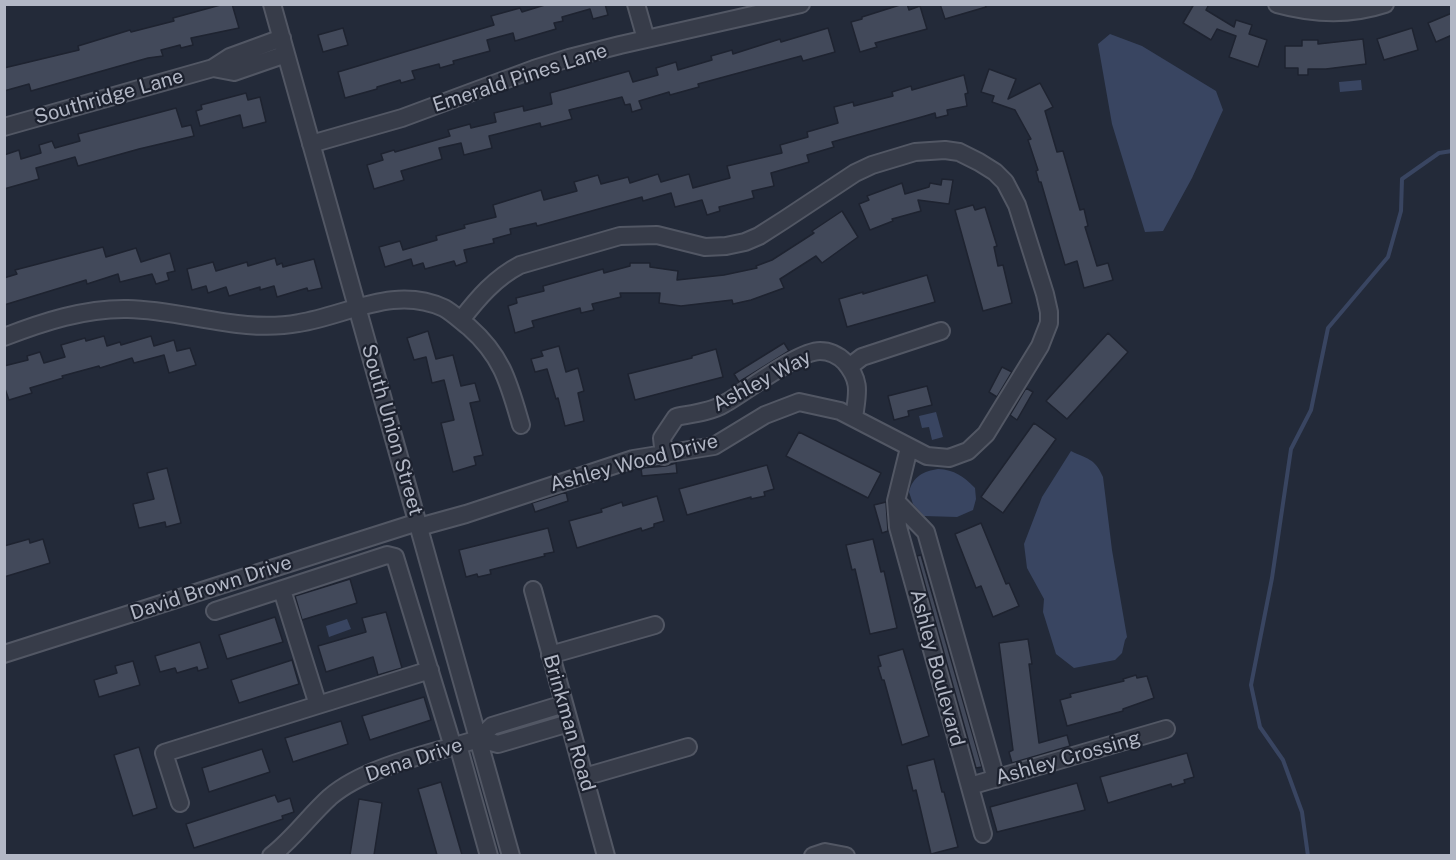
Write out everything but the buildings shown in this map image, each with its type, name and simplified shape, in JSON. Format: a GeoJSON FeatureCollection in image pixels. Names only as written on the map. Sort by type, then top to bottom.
{"type":"FeatureCollection","features":[{"type":"Feature","properties":{"kind":"street","name":"South Union Street"},"geometry":{"type":"LineString","coordinates":[[272,4],[511,855]]}},
{"type":"Feature","properties":{"kind":"street"},"geometry":{"type":"LineString","coordinates":[[636,4],[646,39]]}},
{"type":"Feature","properties":{"kind":"street","name":"Emerald Pines Lane"},"geometry":{"type":"LineString","coordinates":[[311,144],[402,118],[534,69],[646,39],[801,4]]}},
{"type":"Feature","properties":{"kind":"street"},"geometry":{"type":"LineString","coordinates":[[1277,4],[1320,13],[1348,12],[1385,4]]}},
{"type":"Feature","properties":{"kind":"street","name":"Southridge Lane"},"geometry":{"type":"LineString","coordinates":[[4,127],[213,68],[234,72],[284,46]]}},
{"type":"Feature","properties":{"kind":"street","name":"Ashley Wood Drive"},"geometry":{"type":"LineString","coordinates":[[418,525],[466,514],[633,459],[664,456],[714,446],[765,415],[799,402],[840,411],[927,456],[949,458],[968,451],[986,434],[1040,346],[1049,323],[1049,312],[1017,206],[1008,188],[995,172],[979,162],[959,152],[945,150],[915,152],[872,165],[855,173],[759,236],[745,242],[705,247],[657,236],[640,234],[620,236],[520,265],[494,282],[461,320]]}},
{"type":"Feature","properties":{"kind":"street"},"geometry":{"type":"LineString","coordinates":[[4,337],[41,323],[86,312],[111,309],[156,312],[244,325],[269,325],[298,324],[386,300],[417,299],[446,309],[461,320],[496,356],[508,381],[521,425]]}},
{"type":"Feature","properties":{"kind":"street"},"geometry":{"type":"LineString","coordinates":[[854,418],[858,388],[856,377],[849,367],[862,357],[941,331]]}},
{"type":"Feature","properties":{"kind":"street","name":"Ashley Way"},"geometry":{"type":"LineString","coordinates":[[664,456],[662,438],[676,417],[722,406],[797,359],[819,351],[834,353],[849,367]]}},
{"type":"Feature","properties":{"kind":"street","name":"Ashley Boulevard"},"geometry":{"type":"LineString","coordinates":[[909,448],[896,501],[898,527],[983,834]]}},
{"type":"Feature","properties":{"kind":"street","name":"Ashley Boulevard"},"geometry":{"type":"LineString","coordinates":[[896,501],[926,532],[996,779]]}},
{"type":"Feature","properties":{"kind":"street","name":"David Brown Drive"},"geometry":{"type":"LineString","coordinates":[[4,654],[418,525]]}},
{"type":"Feature","properties":{"kind":"street"},"geometry":{"type":"LineString","coordinates":[[215,611],[391,555],[397,560],[489,855]]}},
{"type":"Feature","properties":{"kind":"street"},"geometry":{"type":"LineString","coordinates":[[282,590],[318,705]]}},
{"type":"Feature","properties":{"kind":"street","name":"Brinkman Road"},"geometry":{"type":"LineString","coordinates":[[533,591],[606,855]]}},
{"type":"Feature","properties":{"kind":"street"},"geometry":{"type":"LineString","coordinates":[[550,655],[655,625]]}},
{"type":"Feature","properties":{"kind":"street"},"geometry":{"type":"LineString","coordinates":[[180,803],[164,753],[430,670]]}},
{"type":"Feature","properties":{"kind":"street"},"geometry":{"type":"LineString","coordinates":[[479,739],[492,726],[564,704]]}},
{"type":"Feature","properties":{"kind":"street"},"geometry":{"type":"LineString","coordinates":[[479,739],[498,744],[569,723]]}},
{"type":"Feature","properties":{"kind":"street","name":"Ashley Crossing"},"geometry":{"type":"LineString","coordinates":[[970,786],[1166,729]]}},
{"type":"Feature","properties":{"kind":"street","name":"Dena Drive"},"geometry":{"type":"LineString","coordinates":[[271,855],[287,844],[329,798],[351,781],[370,772],[479,739]]}},
{"type":"Feature","properties":{"kind":"street"},"geometry":{"type":"LineString","coordinates":[[584,777],[688,747]]}},
{"type":"Feature","properties":{"kind":"street"},"geometry":{"type":"LineString","coordinates":[[813,855],[825,852],[846,855]]}},
{"type":"Feature","properties":{"kind":"water"},"geometry":{"type":"Polygon","coordinates":[[[1110,34],[1142,46],[1216,91],[1223,110],[1192,178],[1163,231],[1145,232],[1112,124],[1098,44],[1110,34]]]}},
{"type":"Feature","properties":{"kind":"water"},"geometry":{"type":"Polygon","coordinates":[[[1361,80],[1362,90],[1340,92],[1339,82],[1361,80]]]}},
{"type":"Feature","properties":{"kind":"water"},"geometry":{"type":"Polygon","coordinates":[[[936,412],[943,437],[932,440],[929,427],[922,428],[919,416],[936,412]]]}},
{"type":"Feature","properties":{"kind":"water"},"geometry":{"type":"Polygon","coordinates":[[[1071,451],[1094,463],[1103,477],[1112,550],[1127,637],[1122,653],[1115,660],[1074,668],[1056,654],[1043,612],[1044,599],[1027,568],[1024,544],[1042,497],[1071,451]]]}},
{"type":"Feature","properties":{"kind":"water"},"geometry":{"type":"Polygon","coordinates":[[[938,469],[958,474],[975,488],[976,499],[973,510],[957,517],[924,516],[913,504],[909,492],[913,482],[924,473],[938,469]]]}},
{"type":"Feature","properties":{"kind":"water"},"geometry":{"type":"Polygon","coordinates":[[[347,619],[351,629],[329,637],[326,626],[347,619]]]}},
{"type":"Feature","properties":{"kind":"waterway"},"geometry":{"type":"LineString","coordinates":[[1308,856],[1302,812],[1283,760],[1260,727],[1251,685],[1272,578],[1291,449],[1311,410],[1328,328],[1388,257],[1401,211],[1402,179],[1439,153],[1452,151]]}}]}
